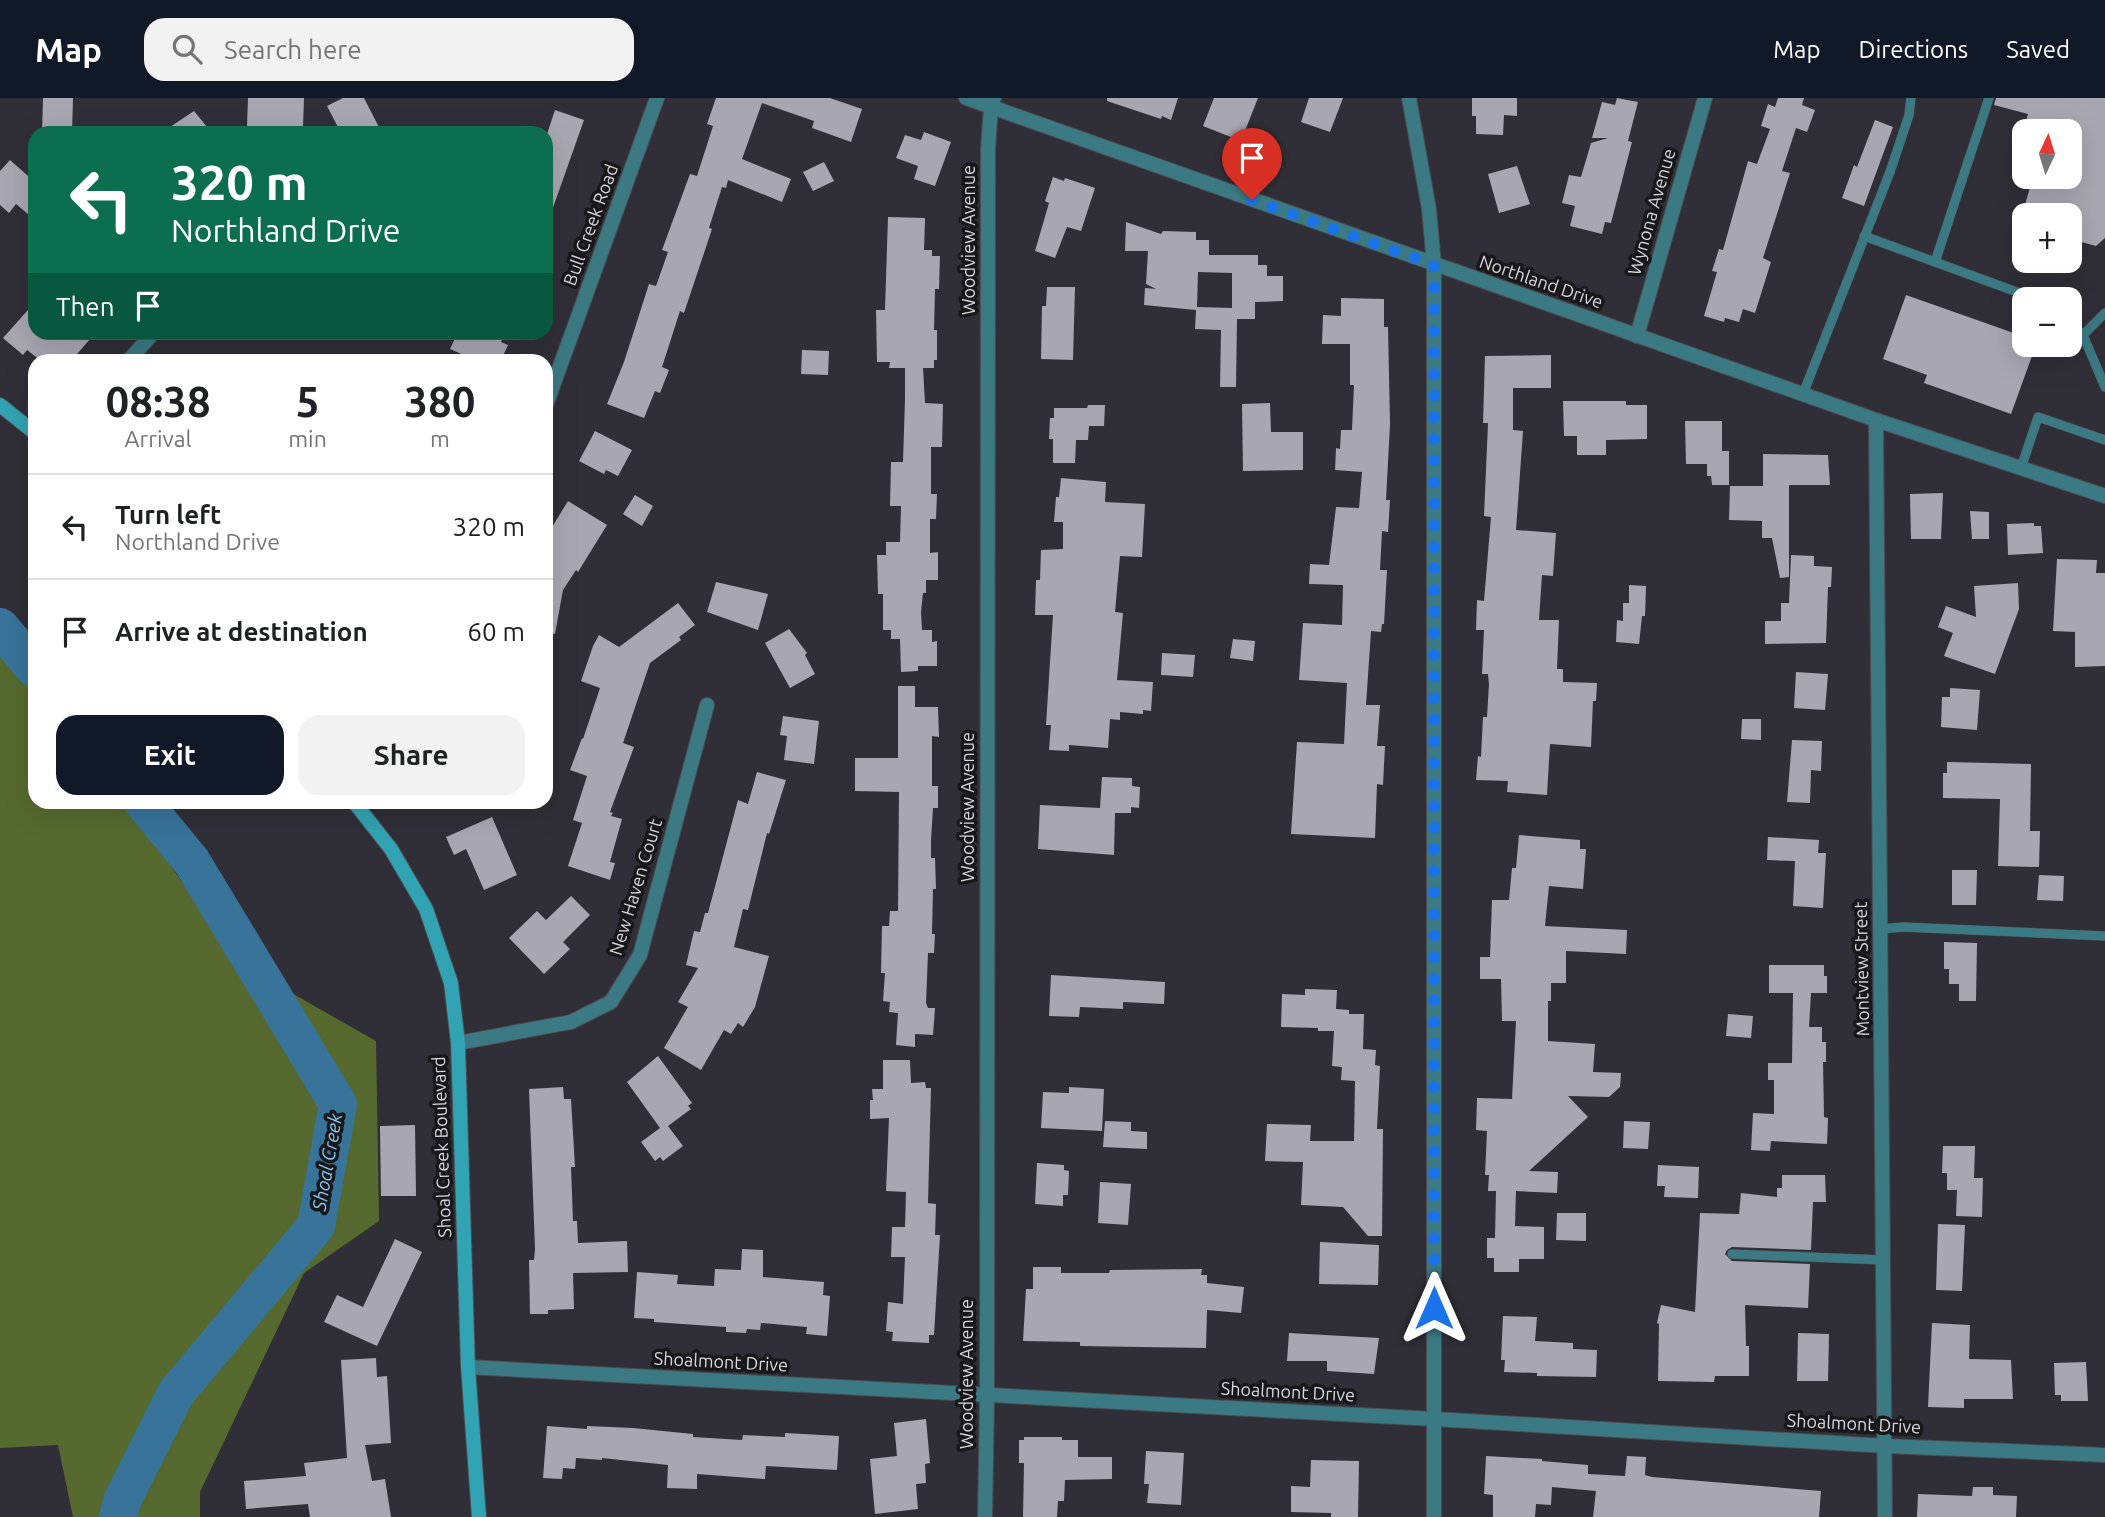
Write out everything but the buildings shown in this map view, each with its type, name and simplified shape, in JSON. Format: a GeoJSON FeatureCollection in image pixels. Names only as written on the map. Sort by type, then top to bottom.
{"type":"FeatureCollection","features":[{"type":"Feature","properties":{"kind":"street","name":"Bull Creek Road"},"geometry":{"type":"LineString","coordinates":[[553,386],[657,98]]}},
{"type":"Feature","properties":{"kind":"street","name":"Northland Drive"},"geometry":{"type":"LineString","coordinates":[[966,98],[993,102],[1434,265],[1876,420],[2105,496]]}},
{"type":"Feature","properties":{"kind":"street"},"geometry":{"type":"LineString","coordinates":[[1409,98],[1429,209],[1434,265],[1434,1517]]}},
{"type":"Feature","properties":{"kind":"street","name":"Wynona Avenue"},"geometry":{"type":"LineString","coordinates":[[1636,336],[1705,98]]}},
{"type":"Feature","properties":{"kind":"street","name":"Woodview Avenue"},"geometry":{"type":"LineString","coordinates":[[985,1517],[988,148],[993,102]]}},
{"type":"Feature","properties":{"kind":"street"},"geometry":{"type":"LineString","coordinates":[[134,354],[147,340]]}},
{"type":"Feature","properties":{"kind":"street"},"geometry":{"type":"LineString","coordinates":[[0,405],[28,427]]}},
{"type":"Feature","properties":{"kind":"street","name":"Montview Street"},"geometry":{"type":"LineString","coordinates":[[1876,420],[1885,1517]]}},
{"type":"Feature","properties":{"kind":"street","name":"New Haven Court"},"geometry":{"type":"LineString","coordinates":[[458,1043],[571,1022],[611,1002],[640,955],[707,705]]}},
{"type":"Feature","properties":{"kind":"street","name":"Shoal Creek Boulevard"},"geometry":{"type":"LineString","coordinates":[[360,809],[391,849],[426,909],[451,983],[458,1043],[468,1367],[479,1517]]}},
{"type":"Feature","properties":{"kind":"street","name":"Shoalmont Drive"},"geometry":{"type":"LineString","coordinates":[[468,1367],[1886,1446],[2105,1455]]}},
{"type":"Feature","properties":{"kind":"lane"},"geometry":{"type":"LineString","coordinates":[[1803,394],[1909,115],[1912,98]]}},
{"type":"Feature","properties":{"kind":"lane"},"geometry":{"type":"LineString","coordinates":[[1935,262],[1989,98]]}},
{"type":"Feature","properties":{"kind":"lane"},"geometry":{"type":"LineString","coordinates":[[1864,236],[2012,290]]}},
{"type":"Feature","properties":{"kind":"lane"},"geometry":{"type":"LineString","coordinates":[[2105,313],[2083,335],[2105,387]]}},
{"type":"Feature","properties":{"kind":"lane"},"geometry":{"type":"LineString","coordinates":[[2021,468],[2038,417],[2105,440]]}},
{"type":"Feature","properties":{"kind":"lane"},"geometry":{"type":"LineString","coordinates":[[1881,929],[1903,927],[2105,936]]}},
{"type":"Feature","properties":{"kind":"lane"},"geometry":{"type":"LineString","coordinates":[[1732,1254],[1884,1260]]}},
{"type":"Feature","properties":{"kind":"green space"},"geometry":{"type":"Polygon","coordinates":[[[0,628],[28,656],[28,809],[132,809],[237,962],[376,1041],[379,1221],[304,1273],[200,1492],[200,1517],[73,1517],[58,1445],[0,1448],[0,628]]]}},
{"type":"Feature","properties":{"kind":"waterway","name":"Shoal Creek"},"geometry":{"type":"LineString","coordinates":[[0,627],[28,661]]}},
{"type":"Feature","properties":{"kind":"waterway","name":"Shoal Creek"},"geometry":{"type":"LineString","coordinates":[[118,1517],[122,1501],[176,1393],[316,1226],[338,1104],[192,862],[149,809]]}},
{"type":"Feature","properties":{"kind":"route"},"geometry":{"type":"LineString","coordinates":[[1252,200],[1434,265],[1434,1308]]}}]}
